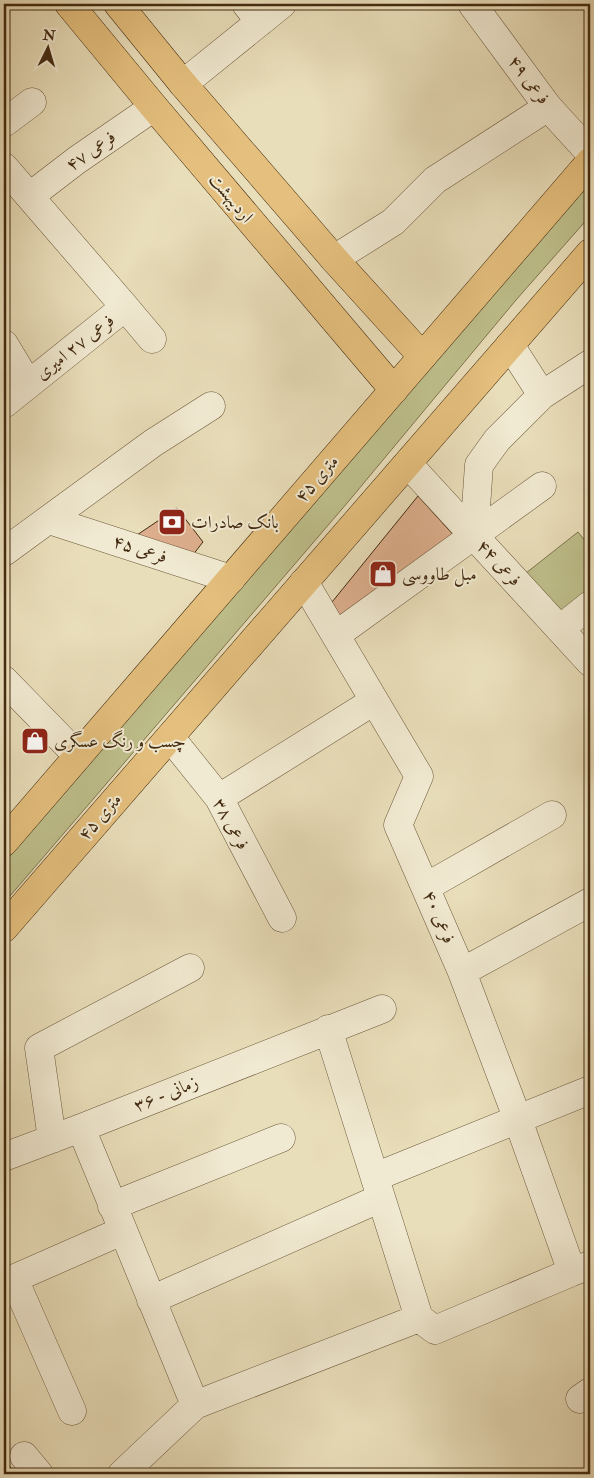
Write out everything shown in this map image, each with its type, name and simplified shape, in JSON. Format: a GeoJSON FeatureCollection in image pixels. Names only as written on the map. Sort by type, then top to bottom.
{"type":"FeatureCollection","features":[{"type":"Feature","properties":{"kind":"main road","name":"اردیبهشت"},"geometry":{"type":"LineString","coordinates":[[69,4],[394,390]]}},
{"type":"Feature","properties":{"kind":"main road"},"geometry":{"type":"LineString","coordinates":[[118,4],[183,84],[334,259],[422,356]]}},
{"type":"Feature","properties":{"kind":"main road","name":"۴۵ متری"},"geometry":{"type":"LineString","coordinates":[[4,842],[590,162]]}},
{"type":"Feature","properties":{"kind":"main road","name":"۴۵ متری"},"geometry":{"type":"LineString","coordinates":[[4,928],[590,253]]}},
{"type":"Feature","properties":{"kind":"main road"},"geometry":{"type":"LineString","coordinates":[[359,349],[390,320]]}},
{"type":"Feature","properties":{"kind":"street"},"geometry":{"type":"LineString","coordinates":[[183,84],[253,13],[282,4]]}},
{"type":"Feature","properties":{"kind":"street","name":"فرعی ۴۹"},"geometry":{"type":"LineString","coordinates":[[472,4],[548,107],[590,153]]}},
{"type":"Feature","properties":{"kind":"street"},"geometry":{"type":"LineString","coordinates":[[4,123],[32,102]]}},
{"type":"Feature","properties":{"kind":"street","name":"فرعی ۴۷"},"geometry":{"type":"LineString","coordinates":[[30,196],[77,160],[154,107]]}},
{"type":"Feature","properties":{"kind":"street"},"geometry":{"type":"LineString","coordinates":[[334,259],[393,222],[435,180],[548,107]]}},
{"type":"Feature","properties":{"kind":"street","name":"فرعی ۲۷ امیری"},"geometry":{"type":"LineString","coordinates":[[4,167],[125,307],[4,404]]}},
{"type":"Feature","properties":{"kind":"street"},"geometry":{"type":"LineString","coordinates":[[125,307],[152,339]]}},
{"type":"Feature","properties":{"kind":"street"},"geometry":{"type":"LineString","coordinates":[[4,344],[28,384]]}},
{"type":"Feature","properties":{"kind":"street"},"geometry":{"type":"LineString","coordinates":[[510,346],[542,395]]}},
{"type":"Feature","properties":{"kind":"street"},"geometry":{"type":"LineString","coordinates":[[474,536],[479,465],[497,440],[542,395],[590,364]]}},
{"type":"Feature","properties":{"kind":"street"},"geometry":{"type":"LineString","coordinates":[[4,552],[153,443],[211,406]]}},
{"type":"Feature","properties":{"kind":"street","name":"فرعی ۴۴"},"geometry":{"type":"LineString","coordinates":[[408,464],[590,662]]}},
{"type":"Feature","properties":{"kind":"street"},"geometry":{"type":"LineString","coordinates":[[336,635],[542,486]]}},
{"type":"Feature","properties":{"kind":"street","name":"فرعی ۴۵"},"geometry":{"type":"LineString","coordinates":[[49,520],[231,579]]}},
{"type":"Feature","properties":{"kind":"street","name":"فرعی ۴۰"},"geometry":{"type":"LineString","coordinates":[[304,582],[419,776],[398,825],[462,972],[518,1120],[581,1268]]}},
{"type":"Feature","properties":{"kind":"street"},"geometry":{"type":"LineString","coordinates":[[560,629],[590,605]]}},
{"type":"Feature","properties":{"kind":"street"},"geometry":{"type":"LineString","coordinates":[[4,680],[78,756]]}},
{"type":"Feature","properties":{"kind":"street"},"geometry":{"type":"LineString","coordinates":[[219,798],[374,701]]}},
{"type":"Feature","properties":{"kind":"street","name":"فرعی ۳۸"},"geometry":{"type":"LineString","coordinates":[[170,737],[219,798],[282,918]]}},
{"type":"Feature","properties":{"kind":"street"},"geometry":{"type":"LineString","coordinates":[[426,887],[552,815]]}},
{"type":"Feature","properties":{"kind":"street"},"geometry":{"type":"LineString","coordinates":[[462,972],[590,902]]}},
{"type":"Feature","properties":{"kind":"street"},"geometry":{"type":"LineString","coordinates":[[52,1139],[39,1048],[190,968]]}},
{"type":"Feature","properties":{"kind":"street","name":"۳۶ - زمانی"},"geometry":{"type":"LineString","coordinates":[[4,1157],[382,1009]]}},
{"type":"Feature","properties":{"kind":"street"},"geometry":{"type":"LineString","coordinates":[[328,1029],[419,1318],[435,1330],[581,1268]]}},
{"type":"Feature","properties":{"kind":"street"},"geometry":{"type":"LineString","coordinates":[[151,1300],[518,1120],[590,1090]]}},
{"type":"Feature","properties":{"kind":"street"},"geometry":{"type":"LineString","coordinates":[[81,1128],[195,1405]]}},
{"type":"Feature","properties":{"kind":"street"},"geometry":{"type":"LineString","coordinates":[[112,1206],[281,1138]]}},
{"type":"Feature","properties":{"kind":"street"},"geometry":{"type":"LineString","coordinates":[[72,1411],[9,1281],[122,1231]]}},
{"type":"Feature","properties":{"kind":"street"},"geometry":{"type":"LineString","coordinates":[[122,1474],[195,1405],[419,1318]]}},
{"type":"Feature","properties":{"kind":"green space"},"geometry":{"type":"Polygon","coordinates":[[[590,183],[590,216],[516,300],[348,502],[4,903],[4,863],[590,183]]]}},
{"type":"Feature","properties":{"kind":"green space"},"geometry":{"type":"Polygon","coordinates":[[[578,532],[590,547],[590,589],[558,614],[526,573],[578,532]]]}},
{"type":"Feature","properties":{"kind":"building","name":"مبل طاووسی"},"geometry":{"type":"Polygon","coordinates":[[[418,496],[458,540],[343,622],[328,607],[418,496]]]}},
{"type":"Feature","properties":{"kind":"building","name":"بانک صادرات"},"geometry":{"type":"Polygon","coordinates":[[[177,508],[203,542],[192,556],[137,535],[177,508]]]}},
{"type":"Feature","properties":{"kind":"building"},"geometry":{"type":"Polygon","coordinates":[[[4,1460],[16,1474],[4,1474],[4,1460]]]}},
{"type":"Feature","properties":{"kind":"place","name":"بانک صادرات"},"geometry":{"type":"Point","coordinates":[172,522]}},
{"type":"Feature","properties":{"kind":"place","name":"مبل طاووسی"},"geometry":{"type":"Point","coordinates":[383,574]}},
{"type":"Feature","properties":{"kind":"place","name":"چسب و رنگ عسگری"},"geometry":{"type":"Point","coordinates":[35,741]}}]}
